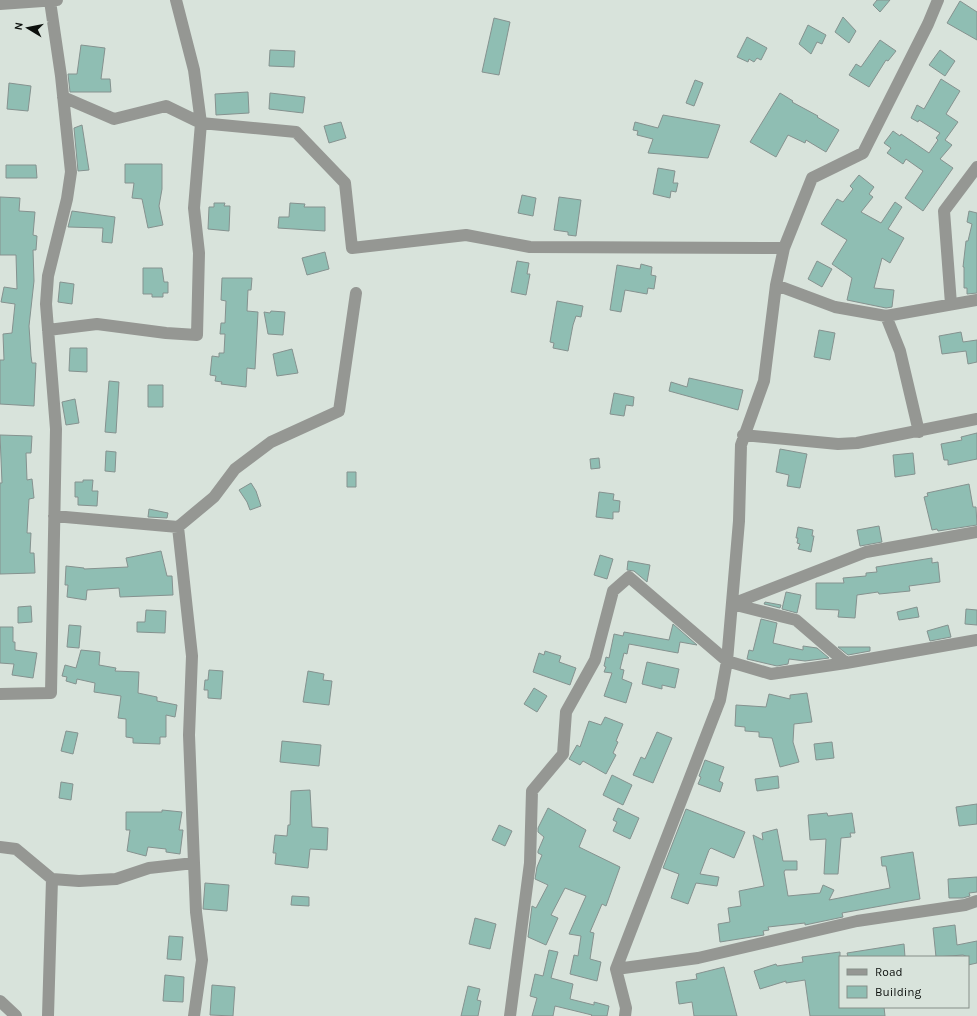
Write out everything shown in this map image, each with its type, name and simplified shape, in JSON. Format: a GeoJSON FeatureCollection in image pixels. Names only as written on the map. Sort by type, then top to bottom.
{"type":"FeatureCollection","features":[{"type":"Feature","properties":{"kind":"street"},"geometry":{"type":"LineString","coordinates":[[0,4],[54,0],[71,172],[67,199],[48,276],[46,304],[56,430],[51,693],[0,694]]}},
{"type":"Feature","properties":{"kind":"street"},"geometry":{"type":"LineString","coordinates":[[48,330],[97,324],[166,333],[197,335],[199,253],[194,208],[201,123],[194,70],[176,0]]}},
{"type":"Feature","properties":{"kind":"street"},"geometry":{"type":"LineString","coordinates":[[625,1016],[626,1008],[616,969],[720,700],[727,661],[739,521],[740,445],[764,381],[776,285],[784,248],[812,178],[863,153],[928,24],[938,0]]}},
{"type":"Feature","properties":{"kind":"street"},"geometry":{"type":"LineString","coordinates":[[64,97],[114,119],[166,106],[201,123],[296,132],[345,183],[352,248],[466,235],[530,247],[784,248]]}},
{"type":"Feature","properties":{"kind":"street"},"geometry":{"type":"LineString","coordinates":[[951,304],[944,211],[977,167]]}},
{"type":"Feature","properties":{"kind":"street"},"geometry":{"type":"LineString","coordinates":[[776,285],[835,307],[886,316],[977,300]]}},
{"type":"Feature","properties":{"kind":"street"},"geometry":{"type":"LineString","coordinates":[[54,516],[178,527],[214,497],[235,469],[271,442],[339,411],[356,293]]}},
{"type":"Feature","properties":{"kind":"street"},"geometry":{"type":"LineString","coordinates":[[886,316],[900,351],[919,432]]}},
{"type":"Feature","properties":{"kind":"street"},"geometry":{"type":"LineString","coordinates":[[743,435],[838,444],[856,443],[919,432],[977,419]]}},
{"type":"Feature","properties":{"kind":"street"},"geometry":{"type":"LineString","coordinates":[[178,527],[192,656],[189,735],[196,912],[202,960],[194,1016]]}},
{"type":"Feature","properties":{"kind":"street"},"geometry":{"type":"LineString","coordinates":[[732,604],[866,552],[977,532]]}},
{"type":"Feature","properties":{"kind":"street"},"geometry":{"type":"LineString","coordinates":[[510,1016],[530,863],[532,791],[563,754],[566,712],[595,660],[614,591],[629,577],[727,661],[771,674],[846,663],[977,640]]}},
{"type":"Feature","properties":{"kind":"street"},"geometry":{"type":"LineString","coordinates":[[732,604],[796,620],[846,663]]}},
{"type":"Feature","properties":{"kind":"street"},"geometry":{"type":"LineString","coordinates":[[0,847],[16,849],[52,879],[79,881],[116,879],[149,868],[194,863]]}},
{"type":"Feature","properties":{"kind":"street"},"geometry":{"type":"LineString","coordinates":[[48,1016],[52,879]]}},
{"type":"Feature","properties":{"kind":"street"},"geometry":{"type":"LineString","coordinates":[[616,969],[698,958],[857,921],[965,905],[977,901]]}},
{"type":"Feature","properties":{"kind":"street"},"geometry":{"type":"LineString","coordinates":[[0,1001],[16,1016]]}},
{"type":"Feature","properties":{"kind":"building"},"geometry":{"type":"Polygon","coordinates":[[[877,0],[890,0],[880,12],[873,5],[877,0]]]}},
{"type":"Feature","properties":{"kind":"building"},"geometry":{"type":"Polygon","coordinates":[[[960,1],[977,12],[977,40],[947,23],[960,1]]]}},
{"type":"Feature","properties":{"kind":"building"},"geometry":{"type":"Polygon","coordinates":[[[843,17],[856,31],[849,43],[835,32],[843,17]]]}},
{"type":"Feature","properties":{"kind":"building"},"geometry":{"type":"Polygon","coordinates":[[[494,18],[510,22],[499,75],[482,72],[494,18]]]}},
{"type":"Feature","properties":{"kind":"building"},"geometry":{"type":"Polygon","coordinates":[[[808,25],[826,35],[822,44],[817,42],[811,54],[799,44],[808,25]]]}},
{"type":"Feature","properties":{"kind":"building"},"geometry":{"type":"Polygon","coordinates":[[[747,37],[767,48],[761,60],[757,58],[754,62],[749,59],[748,62],[737,57],[747,37]]]}},
{"type":"Feature","properties":{"kind":"building"},"geometry":{"type":"Polygon","coordinates":[[[880,40],[896,51],[888,61],[886,60],[869,87],[849,75],[856,64],[861,67],[880,40]]]}},
{"type":"Feature","properties":{"kind":"building"},"geometry":{"type":"Polygon","coordinates":[[[81,45],[105,48],[101,79],[110,79],[111,92],[70,92],[68,74],[77,74],[81,45]]]}},
{"type":"Feature","properties":{"kind":"building"},"geometry":{"type":"Polygon","coordinates":[[[270,50],[295,51],[294,67],[269,66],[270,50]]]}},
{"type":"Feature","properties":{"kind":"building"},"geometry":{"type":"Polygon","coordinates":[[[940,50],[955,61],[945,76],[929,65],[940,50]]]}},
{"type":"Feature","properties":{"kind":"building"},"geometry":{"type":"Polygon","coordinates":[[[941,79],[960,91],[946,114],[958,122],[945,140],[952,145],[940,159],[953,168],[923,211],[905,198],[923,171],[906,159],[903,164],[887,153],[891,148],[884,143],[893,131],[900,136],[901,134],[929,153],[938,140],[936,138],[940,133],[919,120],[918,122],[911,118],[917,105],[924,109],[941,79]]]}},
{"type":"Feature","properties":{"kind":"building"},"geometry":{"type":"Polygon","coordinates":[[[695,80],[703,83],[694,106],[686,103],[695,80]]]}},
{"type":"Feature","properties":{"kind":"building"},"geometry":{"type":"Polygon","coordinates":[[[9,83],[31,86],[28,111],[7,109],[9,83]]]}},
{"type":"Feature","properties":{"kind":"building"},"geometry":{"type":"Polygon","coordinates":[[[248,92],[249,113],[216,115],[215,94],[248,92]]]}},
{"type":"Feature","properties":{"kind":"building"},"geometry":{"type":"Polygon","coordinates":[[[270,93],[305,97],[303,113],[269,109],[270,93]]]}},
{"type":"Feature","properties":{"kind":"building"},"geometry":{"type":"Polygon","coordinates":[[[780,93],[793,101],[792,102],[818,116],[817,117],[839,130],[826,152],[806,140],[805,143],[788,135],[776,157],[750,142],[780,93]]]}},
{"type":"Feature","properties":{"kind":"building"},"geometry":{"type":"Polygon","coordinates":[[[663,115],[720,125],[708,158],[648,153],[653,139],[637,135],[638,131],[633,130],[635,122],[658,128],[663,115]]]}},
{"type":"Feature","properties":{"kind":"building"},"geometry":{"type":"Polygon","coordinates":[[[341,122],[346,138],[329,143],[324,126],[341,122]]]}},
{"type":"Feature","properties":{"kind":"building"},"geometry":{"type":"Polygon","coordinates":[[[82,125],[89,170],[78,171],[74,128],[82,125]]]}},
{"type":"Feature","properties":{"kind":"building"},"geometry":{"type":"Polygon","coordinates":[[[125,164],[162,164],[162,189],[159,206],[163,225],[148,228],[142,199],[132,198],[134,183],[125,183],[125,164]]]}},
{"type":"Feature","properties":{"kind":"building"},"geometry":{"type":"Polygon","coordinates":[[[6,165],[36,165],[37,178],[6,178],[6,165]]]}},
{"type":"Feature","properties":{"kind":"building"},"geometry":{"type":"Polygon","coordinates":[[[658,168],[675,171],[673,183],[678,183],[676,192],[671,191],[670,198],[653,194],[658,168]]]}},
{"type":"Feature","properties":{"kind":"building"},"geometry":{"type":"Polygon","coordinates":[[[859,175],[874,187],[869,194],[873,197],[861,212],[881,223],[895,202],[902,207],[888,229],[904,238],[890,263],[882,258],[874,288],[894,290],[892,307],[886,308],[847,300],[852,278],[832,264],[847,240],[821,224],[837,199],[843,202],[853,189],[850,186],[859,175]]]}},
{"type":"Feature","properties":{"kind":"building"},"geometry":{"type":"Polygon","coordinates":[[[522,195],[536,198],[533,216],[518,213],[522,195]]]}},
{"type":"Feature","properties":{"kind":"building"},"geometry":{"type":"Polygon","coordinates":[[[0,197],[20,198],[19,211],[35,212],[33,235],[37,236],[36,250],[33,250],[34,281],[29,326],[32,363],[36,363],[34,406],[0,404],[0,360],[4,360],[3,334],[12,333],[15,304],[1,302],[4,287],[17,289],[16,255],[0,255],[0,197]]]}},
{"type":"Feature","properties":{"kind":"building"},"geometry":{"type":"Polygon","coordinates":[[[559,197],[581,200],[576,236],[568,235],[568,232],[554,230],[559,197]]]}},
{"type":"Feature","properties":{"kind":"building"},"geometry":{"type":"Polygon","coordinates":[[[214,203],[225,203],[224,206],[230,206],[229,231],[208,229],[209,207],[214,207],[214,203]]]}},
{"type":"Feature","properties":{"kind":"building"},"geometry":{"type":"Polygon","coordinates":[[[290,203],[305,204],[304,207],[325,207],[325,231],[278,228],[279,217],[289,217],[290,203]]]}},
{"type":"Feature","properties":{"kind":"building"},"geometry":{"type":"Polygon","coordinates":[[[72,211],[115,217],[112,243],[102,242],[103,228],[68,227],[72,211]]]}},
{"type":"Feature","properties":{"kind":"building"},"geometry":{"type":"Polygon","coordinates":[[[969,211],[977,213],[977,293],[967,294],[967,288],[964,288],[963,267],[966,241],[968,241],[972,224],[967,222],[969,211]]]}},
{"type":"Feature","properties":{"kind":"building"},"geometry":{"type":"Polygon","coordinates":[[[325,252],[329,269],[307,275],[302,258],[325,252]]]}},
{"type":"Feature","properties":{"kind":"building"},"geometry":{"type":"Polygon","coordinates":[[[517,261],[529,263],[527,274],[530,274],[526,295],[511,292],[517,261]]]}},
{"type":"Feature","properties":{"kind":"building"},"geometry":{"type":"Polygon","coordinates":[[[817,261],[832,269],[822,287],[808,279],[817,261]]]}},
{"type":"Feature","properties":{"kind":"building"},"geometry":{"type":"Polygon","coordinates":[[[641,264],[652,267],[651,275],[656,276],[654,289],[648,288],[647,294],[625,290],[621,312],[610,310],[617,265],[640,269],[641,264]]]}},
{"type":"Feature","properties":{"kind":"building"},"geometry":{"type":"Polygon","coordinates":[[[143,268],[162,268],[164,282],[168,282],[168,293],[163,293],[163,297],[152,297],[152,294],[143,294],[143,268]]]}},
{"type":"Feature","properties":{"kind":"building"},"geometry":{"type":"Polygon","coordinates":[[[222,278],[252,278],[251,290],[248,290],[247,311],[258,312],[255,369],[247,368],[246,387],[221,384],[222,382],[215,381],[216,376],[210,375],[212,356],[219,357],[219,353],[224,353],[225,334],[220,334],[221,323],[225,323],[226,301],[221,300],[222,278]]]}},
{"type":"Feature","properties":{"kind":"building"},"geometry":{"type":"Polygon","coordinates":[[[60,282],[74,284],[72,304],[58,302],[60,282]]]}},
{"type":"Feature","properties":{"kind":"building"},"geometry":{"type":"Polygon","coordinates":[[[557,301],[583,306],[581,317],[576,316],[573,325],[568,351],[553,348],[554,343],[550,342],[557,301]]]}},
{"type":"Feature","properties":{"kind":"building"},"geometry":{"type":"Polygon","coordinates":[[[271,311],[285,312],[283,335],[268,334],[264,312],[270,313],[271,311]]]}},
{"type":"Feature","properties":{"kind":"building"},"geometry":{"type":"Polygon","coordinates":[[[819,330],[835,333],[830,360],[814,357],[819,330]]]}},
{"type":"Feature","properties":{"kind":"building"},"geometry":{"type":"Polygon","coordinates":[[[961,332],[963,342],[977,340],[977,362],[968,364],[966,351],[942,354],[939,336],[961,332]]]}},
{"type":"Feature","properties":{"kind":"building"},"geometry":{"type":"Polygon","coordinates":[[[70,348],[87,348],[87,372],[69,371],[70,348]]]}},
{"type":"Feature","properties":{"kind":"building"},"geometry":{"type":"Polygon","coordinates":[[[292,349],[298,373],[277,376],[273,354],[292,349]]]}},
{"type":"Feature","properties":{"kind":"building"},"geometry":{"type":"Polygon","coordinates":[[[689,378],[743,390],[738,410],[669,391],[671,382],[687,387],[689,378]]]}},
{"type":"Feature","properties":{"kind":"building"},"geometry":{"type":"Polygon","coordinates":[[[109,381],[119,382],[116,433],[105,432],[109,381]]]}},
{"type":"Feature","properties":{"kind":"building"},"geometry":{"type":"Polygon","coordinates":[[[148,385],[163,385],[163,407],[148,407],[148,385]]]}},
{"type":"Feature","properties":{"kind":"building"},"geometry":{"type":"Polygon","coordinates":[[[614,393],[634,397],[633,406],[626,405],[624,416],[610,414],[614,393]]]}},
{"type":"Feature","properties":{"kind":"building"},"geometry":{"type":"Polygon","coordinates":[[[75,399],[79,423],[66,425],[62,402],[75,399]]]}},
{"type":"Feature","properties":{"kind":"building"},"geometry":{"type":"Polygon","coordinates":[[[977,433],[977,459],[948,465],[948,460],[944,460],[941,444],[962,440],[961,437],[977,433]]]}},
{"type":"Feature","properties":{"kind":"building"},"geometry":{"type":"Polygon","coordinates":[[[0,435],[32,436],[31,453],[26,453],[27,480],[32,479],[34,498],[29,499],[27,533],[31,533],[30,553],[34,553],[35,573],[0,574],[0,483],[2,483],[0,435]]]}},
{"type":"Feature","properties":{"kind":"building"},"geometry":{"type":"Polygon","coordinates":[[[780,449],[807,454],[800,488],[787,486],[789,475],[776,472],[780,449]]]}},
{"type":"Feature","properties":{"kind":"building"},"geometry":{"type":"Polygon","coordinates":[[[106,451],[116,452],[115,472],[105,471],[106,451]]]}},
{"type":"Feature","properties":{"kind":"building"},"geometry":{"type":"Polygon","coordinates":[[[913,453],[915,474],[895,477],[893,455],[913,453]]]}},
{"type":"Feature","properties":{"kind":"building"},"geometry":{"type":"Polygon","coordinates":[[[599,458],[600,468],[591,469],[590,459],[599,458]]]}},
{"type":"Feature","properties":{"kind":"building"},"geometry":{"type":"Polygon","coordinates":[[[347,472],[356,472],[356,487],[347,487],[347,472]]]}},
{"type":"Feature","properties":{"kind":"building"},"geometry":{"type":"Polygon","coordinates":[[[83,480],[93,480],[92,491],[98,491],[97,506],[78,505],[78,497],[75,497],[75,482],[83,482],[83,480]]]}},
{"type":"Feature","properties":{"kind":"building"},"geometry":{"type":"Polygon","coordinates":[[[251,483],[256,491],[261,506],[250,510],[247,502],[239,490],[251,483]]]}},
{"type":"Feature","properties":{"kind":"building"},"geometry":{"type":"Polygon","coordinates":[[[969,484],[973,507],[976,507],[977,525],[938,531],[937,529],[932,530],[924,497],[928,496],[927,493],[969,484]]]}},
{"type":"Feature","properties":{"kind":"building"},"geometry":{"type":"Polygon","coordinates":[[[599,492],[614,494],[613,500],[620,501],[619,512],[613,512],[613,519],[596,517],[599,492]]]}},
{"type":"Feature","properties":{"kind":"building"},"geometry":{"type":"Polygon","coordinates":[[[149,509],[168,513],[167,518],[148,517],[149,509]]]}},
{"type":"Feature","properties":{"kind":"building"},"geometry":{"type":"Polygon","coordinates":[[[879,526],[882,542],[860,546],[857,530],[879,526]]]}},
{"type":"Feature","properties":{"kind":"building"},"geometry":{"type":"Polygon","coordinates":[[[798,527],[813,530],[812,536],[814,536],[811,552],[798,549],[800,544],[797,543],[798,538],[796,538],[798,527]]]}},
{"type":"Feature","properties":{"kind":"building"},"geometry":{"type":"Polygon","coordinates":[[[161,551],[167,576],[172,576],[173,595],[120,597],[119,588],[87,590],[86,600],[67,597],[68,585],[65,585],[66,566],[84,569],[128,567],[126,558],[161,551]]]}},
{"type":"Feature","properties":{"kind":"building"},"geometry":{"type":"Polygon","coordinates":[[[600,555],[613,559],[607,579],[594,575],[600,555]]]}},
{"type":"Feature","properties":{"kind":"building"},"geometry":{"type":"Polygon","coordinates":[[[932,558],[932,563],[938,562],[940,582],[909,586],[910,591],[879,594],[878,592],[857,595],[855,618],[838,617],[839,610],[816,609],[816,583],[844,583],[843,578],[866,576],[866,573],[877,572],[876,567],[932,558]]]}},
{"type":"Feature","properties":{"kind":"building"},"geometry":{"type":"Polygon","coordinates":[[[628,561],[650,565],[647,582],[634,571],[627,570],[628,561]]]}},
{"type":"Feature","properties":{"kind":"building"},"geometry":{"type":"Polygon","coordinates":[[[786,592],[801,595],[797,613],[782,609],[786,592]]]}},
{"type":"Feature","properties":{"kind":"building"},"geometry":{"type":"Polygon","coordinates":[[[765,602],[781,605],[780,608],[764,604],[765,602]]]}},
{"type":"Feature","properties":{"kind":"building"},"geometry":{"type":"Polygon","coordinates":[[[31,606],[32,622],[18,623],[18,607],[31,606]]]}},
{"type":"Feature","properties":{"kind":"building"},"geometry":{"type":"Polygon","coordinates":[[[917,607],[919,617],[899,620],[897,612],[917,607]]]}},
{"type":"Feature","properties":{"kind":"building"},"geometry":{"type":"Polygon","coordinates":[[[966,609],[977,610],[977,625],[965,624],[966,609]]]}},
{"type":"Feature","properties":{"kind":"building"},"geometry":{"type":"Polygon","coordinates":[[[146,610],[166,611],[165,633],[137,632],[137,622],[145,622],[146,610]]]}},
{"type":"Feature","properties":{"kind":"building"},"geometry":{"type":"Polygon","coordinates":[[[761,619],[777,623],[773,643],[803,650],[803,646],[817,648],[829,658],[805,661],[789,659],[788,664],[777,666],[747,659],[749,650],[753,651],[761,619]]]}},
{"type":"Feature","properties":{"kind":"building"},"geometry":{"type":"Polygon","coordinates":[[[673,624],[697,645],[680,642],[678,653],[629,644],[627,654],[624,653],[620,669],[624,670],[622,679],[632,683],[626,703],[604,696],[612,673],[604,672],[606,667],[604,666],[606,657],[609,658],[614,634],[623,636],[624,632],[669,640],[673,624]]]}},
{"type":"Feature","properties":{"kind":"building"},"geometry":{"type":"Polygon","coordinates":[[[69,625],[81,626],[79,648],[67,647],[69,625]]]}},
{"type":"Feature","properties":{"kind":"building"},"geometry":{"type":"Polygon","coordinates":[[[948,625],[951,637],[930,641],[927,631],[948,625]]]}},
{"type":"Feature","properties":{"kind":"building"},"geometry":{"type":"Polygon","coordinates":[[[0,627],[13,627],[13,642],[15,642],[15,650],[37,653],[33,678],[12,675],[14,664],[0,663],[0,627]]]}},
{"type":"Feature","properties":{"kind":"building"},"geometry":{"type":"Polygon","coordinates":[[[838,647],[870,647],[870,651],[848,655],[838,647]]]}},
{"type":"Feature","properties":{"kind":"building"},"geometry":{"type":"Polygon","coordinates":[[[81,650],[100,652],[99,665],[116,668],[115,671],[139,672],[138,693],[157,697],[157,701],[177,705],[175,717],[166,715],[166,737],[160,737],[160,744],[133,743],[133,738],[126,737],[126,719],[118,718],[121,696],[94,692],[95,683],[77,679],[76,684],[66,681],[67,677],[62,676],[65,665],[76,668],[81,650]]]}},
{"type":"Feature","properties":{"kind":"building"},"geometry":{"type":"Polygon","coordinates":[[[545,651],[561,656],[559,662],[576,668],[570,685],[533,672],[539,653],[544,655],[545,651]]]}},
{"type":"Feature","properties":{"kind":"building"},"geometry":{"type":"Polygon","coordinates":[[[647,662],[679,669],[675,688],[662,685],[662,689],[642,684],[647,662]]]}},
{"type":"Feature","properties":{"kind":"building"},"geometry":{"type":"Polygon","coordinates":[[[209,670],[223,671],[221,699],[208,698],[208,690],[204,690],[205,680],[208,680],[209,670]]]}},
{"type":"Feature","properties":{"kind":"building"},"geometry":{"type":"Polygon","coordinates":[[[308,671],[324,674],[323,680],[332,681],[329,705],[303,702],[308,671]]]}},
{"type":"Feature","properties":{"kind":"building"},"geometry":{"type":"Polygon","coordinates":[[[534,688],[547,696],[537,712],[524,704],[534,688]]]}},
{"type":"Feature","properties":{"kind":"building"},"geometry":{"type":"Polygon","coordinates":[[[807,693],[812,722],[794,724],[793,742],[799,762],[780,767],[772,738],[759,737],[759,732],[745,731],[745,727],[735,726],[736,705],[766,707],[769,694],[790,699],[790,695],[807,693]]]}},
{"type":"Feature","properties":{"kind":"building"},"geometry":{"type":"Polygon","coordinates":[[[605,717],[623,724],[613,753],[616,755],[606,774],[583,761],[580,765],[569,759],[577,745],[580,747],[589,721],[601,725],[605,717]]]}},
{"type":"Feature","properties":{"kind":"building"},"geometry":{"type":"Polygon","coordinates":[[[66,731],[78,733],[73,754],[61,751],[66,731]]]}},
{"type":"Feature","properties":{"kind":"building"},"geometry":{"type":"Polygon","coordinates":[[[657,732],[672,738],[653,783],[633,775],[641,757],[645,759],[657,732]]]}},
{"type":"Feature","properties":{"kind":"building"},"geometry":{"type":"Polygon","coordinates":[[[282,741],[321,745],[319,766],[280,762],[282,741]]]}},
{"type":"Feature","properties":{"kind":"building"},"geometry":{"type":"Polygon","coordinates":[[[832,742],[834,758],[816,760],[814,744],[832,742]]]}},
{"type":"Feature","properties":{"kind":"building"},"geometry":{"type":"Polygon","coordinates":[[[705,760],[724,767],[719,781],[723,783],[720,792],[698,784],[701,777],[699,776],[705,760]]]}},
{"type":"Feature","properties":{"kind":"building"},"geometry":{"type":"Polygon","coordinates":[[[612,775],[632,785],[623,805],[603,795],[612,775]]]}},
{"type":"Feature","properties":{"kind":"building"},"geometry":{"type":"Polygon","coordinates":[[[778,776],[779,788],[757,791],[755,779],[778,776]]]}},
{"type":"Feature","properties":{"kind":"building"},"geometry":{"type":"Polygon","coordinates":[[[61,782],[73,784],[71,800],[59,798],[61,782]]]}},
{"type":"Feature","properties":{"kind":"building"},"geometry":{"type":"Polygon","coordinates":[[[310,790],[312,827],[328,828],[327,850],[310,849],[308,868],[275,864],[276,853],[273,853],[275,835],[287,836],[288,825],[290,825],[291,791],[310,790]]]}},
{"type":"Feature","properties":{"kind":"building"},"geometry":{"type":"Polygon","coordinates":[[[977,804],[977,824],[959,826],[956,807],[977,804]]]}},
{"type":"Feature","properties":{"kind":"building"},"geometry":{"type":"Polygon","coordinates":[[[548,808],[586,830],[579,847],[620,867],[606,906],[602,904],[590,932],[594,933],[590,959],[601,962],[597,981],[570,974],[574,955],[578,956],[581,936],[569,934],[586,896],[565,888],[551,915],[558,918],[546,945],[528,937],[532,906],[536,908],[548,885],[535,879],[537,867],[542,855],[538,853],[538,851],[544,837],[538,832],[538,828],[548,808]]]}},
{"type":"Feature","properties":{"kind":"building"},"geometry":{"type":"Polygon","coordinates":[[[618,808],[639,818],[630,839],[613,831],[617,822],[613,820],[618,808]]]}},
{"type":"Feature","properties":{"kind":"building"},"geometry":{"type":"Polygon","coordinates":[[[686,809],[745,832],[734,858],[711,848],[709,850],[700,874],[719,877],[717,886],[696,883],[688,904],[671,898],[679,874],[663,868],[686,809]]]}},
{"type":"Feature","properties":{"kind":"building"},"geometry":{"type":"Polygon","coordinates":[[[162,810],[182,812],[179,830],[183,830],[180,854],[166,852],[166,849],[148,847],[146,856],[127,851],[130,830],[126,830],[126,812],[162,812],[162,810]]]}},
{"type":"Feature","properties":{"kind":"building"},"geometry":{"type":"Polygon","coordinates":[[[827,813],[828,816],[852,813],[855,833],[850,833],[851,837],[841,838],[838,874],[824,874],[826,839],[810,840],[808,815],[827,813]]]}},
{"type":"Feature","properties":{"kind":"building"},"geometry":{"type":"Polygon","coordinates":[[[499,825],[512,831],[505,846],[492,840],[499,825]]]}},
{"type":"Feature","properties":{"kind":"building"},"geometry":{"type":"Polygon","coordinates":[[[777,829],[783,861],[797,861],[797,870],[785,870],[784,872],[788,896],[820,893],[823,885],[834,890],[829,900],[890,888],[886,866],[882,866],[881,857],[913,852],[920,899],[842,913],[843,917],[805,925],[805,923],[768,927],[769,930],[763,931],[764,935],[720,942],[718,924],[730,922],[728,908],[741,906],[739,891],[764,886],[753,835],[763,840],[762,833],[777,829]]]}},
{"type":"Feature","properties":{"kind":"building"},"geometry":{"type":"Polygon","coordinates":[[[977,877],[977,892],[969,893],[970,896],[963,898],[949,898],[948,879],[977,877]]]}},
{"type":"Feature","properties":{"kind":"building"},"geometry":{"type":"Polygon","coordinates":[[[205,883],[229,885],[227,911],[203,909],[205,883]]]}},
{"type":"Feature","properties":{"kind":"building"},"geometry":{"type":"Polygon","coordinates":[[[292,896],[309,897],[309,906],[291,905],[292,896]]]}},
{"type":"Feature","properties":{"kind":"building"},"geometry":{"type":"Polygon","coordinates":[[[475,918],[496,924],[490,949],[469,944],[475,918]]]}},
{"type":"Feature","properties":{"kind":"building"},"geometry":{"type":"Polygon","coordinates":[[[955,925],[957,945],[977,941],[977,963],[969,965],[969,956],[936,956],[933,928],[955,925]]]}},
{"type":"Feature","properties":{"kind":"building"},"geometry":{"type":"Polygon","coordinates":[[[169,936],[183,937],[181,960],[167,959],[169,936]]]}},
{"type":"Feature","properties":{"kind":"building"},"geometry":{"type":"Polygon","coordinates":[[[904,944],[905,956],[848,956],[847,953],[904,944]]]}},
{"type":"Feature","properties":{"kind":"building"},"geometry":{"type":"Polygon","coordinates":[[[549,950],[558,952],[551,978],[573,984],[570,999],[594,1005],[594,1002],[609,1006],[607,1016],[591,1016],[592,1015],[555,1006],[553,1016],[532,1016],[537,998],[530,996],[535,974],[543,976],[549,950]]]}},
{"type":"Feature","properties":{"kind":"building"},"geometry":{"type":"Polygon","coordinates":[[[840,952],[839,1008],[884,1008],[885,1016],[810,1016],[805,980],[786,983],[786,981],[760,989],[754,971],[776,964],[777,966],[803,962],[802,957],[840,952]]]}},
{"type":"Feature","properties":{"kind":"building"},"geometry":{"type":"Polygon","coordinates":[[[724,967],[737,1016],[694,1016],[692,1002],[679,1004],[676,982],[697,979],[696,974],[724,967]]]}},
{"type":"Feature","properties":{"kind":"building"},"geometry":{"type":"Polygon","coordinates":[[[165,975],[184,977],[183,1002],[163,1001],[165,975]]]}},
{"type":"Feature","properties":{"kind":"building"},"geometry":{"type":"Polygon","coordinates":[[[212,985],[235,987],[233,1016],[210,1015],[212,985]]]}},
{"type":"Feature","properties":{"kind":"building"},"geometry":{"type":"Polygon","coordinates":[[[468,986],[480,989],[477,1000],[481,1001],[478,1016],[461,1016],[468,986]]]}}]}
